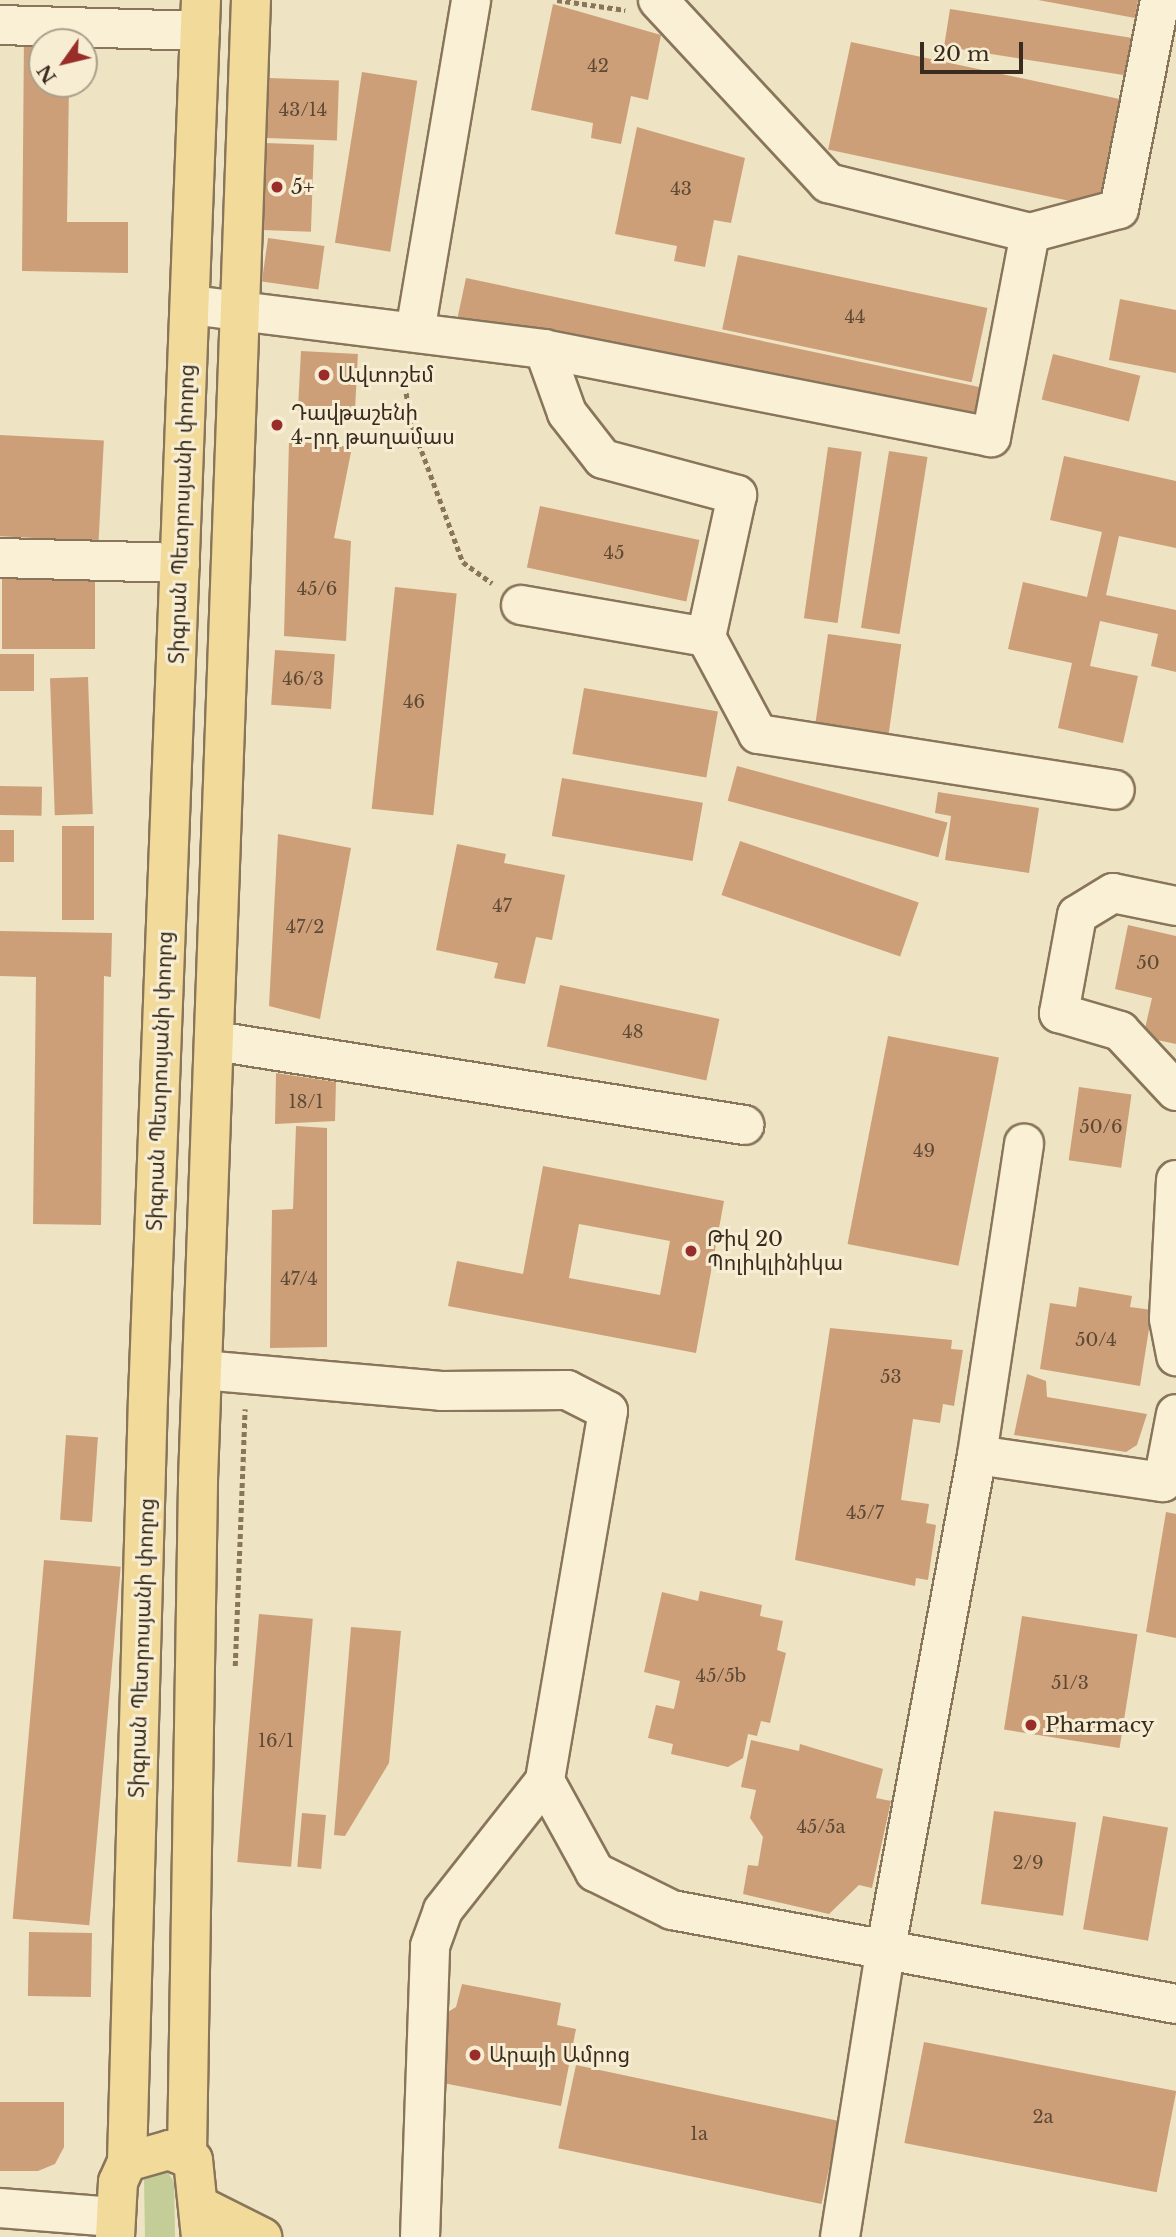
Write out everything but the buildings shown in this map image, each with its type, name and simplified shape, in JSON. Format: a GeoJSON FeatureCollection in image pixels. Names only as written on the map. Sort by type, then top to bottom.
{"type":"FeatureCollection","features":[{"type":"Feature","properties":{"kind":"main road"},"geometry":{"type":"LineString","coordinates":[[251,0],[243,310],[202,1370],[187,2154],[197,2175],[200,2221],[262,2237]]}},
{"type":"Feature","properties":{"kind":"main road","name":"Տիգրան Պետրոսյանի փողոց"},"geometry":{"type":"LineString","coordinates":[[115,2227],[127,2162],[180,563],[201,15]]}},
{"type":"Feature","properties":{"kind":"main road"},"geometry":{"type":"LineString","coordinates":[[127,2162],[169,2150],[187,2154]]}},
{"type":"Feature","properties":{"kind":"street"},"geometry":{"type":"LineString","coordinates":[[406,331],[471,0]]}},
{"type":"Feature","properties":{"kind":"street"},"geometry":{"type":"LineString","coordinates":[[665,8],[828,183],[1030,233],[1119,209],[1160,0]]}},
{"type":"Feature","properties":{"kind":"street"},"geometry":{"type":"LineString","coordinates":[[0,25],[201,15]]}},
{"type":"Feature","properties":{"kind":"street"},"geometry":{"type":"LineString","coordinates":[[191,305],[544,349],[991,437],[1030,233]]}},
{"type":"Feature","properties":{"kind":"street"},"geometry":{"type":"LineString","coordinates":[[544,349],[567,413],[604,459],[737,495],[706,637],[758,734],[1115,790]]}},
{"type":"Feature","properties":{"kind":"street"},"geometry":{"type":"LineString","coordinates":[[0,558],[180,563]]}},
{"type":"Feature","properties":{"kind":"street"},"geometry":{"type":"LineString","coordinates":[[521,605],[706,637]]}},
{"type":"Feature","properties":{"kind":"street"},"geometry":{"type":"LineString","coordinates":[[1176,906],[1113,893],[1077,915],[1059,1013],[1120,1031],[1176,1091]]}},
{"type":"Feature","properties":{"kind":"street"},"geometry":{"type":"LineString","coordinates":[[215,1041],[744,1125]]}},
{"type":"Feature","properties":{"kind":"street"},"geometry":{"type":"LineString","coordinates":[[840,2237],[885,1953],[976,1455],[1024,1144]]}},
{"type":"Feature","properties":{"kind":"street"},"geometry":{"type":"LineString","coordinates":[[1176,1180],[1169,1319],[1176,1356]]}},
{"type":"Feature","properties":{"kind":"street"},"geometry":{"type":"LineString","coordinates":[[202,1370],[441,1391],[567,1390],[608,1411],[545,1781],[443,1910],[430,1946],[420,2237]]}},
{"type":"Feature","properties":{"kind":"street"},"geometry":{"type":"LineString","coordinates":[[976,1455],[1169,1483],[1176,1414]]}},
{"type":"Feature","properties":{"kind":"street"},"geometry":{"type":"LineString","coordinates":[[545,1781],[595,1872],[672,1910],[885,1953],[1176,2004]]}},
{"type":"Feature","properties":{"kind":"street"},"geometry":{"type":"LineString","coordinates":[[0,2208],[115,2227]]}},
{"type":"Feature","properties":{"kind":"path"},"geometry":{"type":"LineString","coordinates":[[557,0],[665,8]]}},
{"type":"Feature","properties":{"kind":"path"},"geometry":{"type":"LineString","coordinates":[[406,331],[410,419],[463,562],[521,605]]}},
{"type":"Feature","properties":{"kind":"green space"},"geometry":{"type":"Polygon","coordinates":[[[166,2169],[174,2182],[175,2237],[145,2237],[144,2178],[166,2169]]]}},
{"type":"Feature","properties":{"kind":"place","name":"5+"},"geometry":{"type":"Point","coordinates":[277,187]}},
{"type":"Feature","properties":{"kind":"place","name":"Ավտոշեմ"},"geometry":{"type":"Point","coordinates":[324,375]}},
{"type":"Feature","properties":{"kind":"place","name":"Դավթաշենի 4-րդ թաղամաս"},"geometry":{"type":"Point","coordinates":[277,425]}},
{"type":"Feature","properties":{"kind":"place","name":"Թիվ 20 Պոլիկլինիկա"},"geometry":{"type":"Point","coordinates":[691,1251]}},
{"type":"Feature","properties":{"kind":"place","name":"Pharmacy"},"geometry":{"type":"Point","coordinates":[1031,1725]}},
{"type":"Feature","properties":{"kind":"place","name":"Արայի Ամրոց"},"geometry":{"type":"Point","coordinates":[475,2055]}}]}
